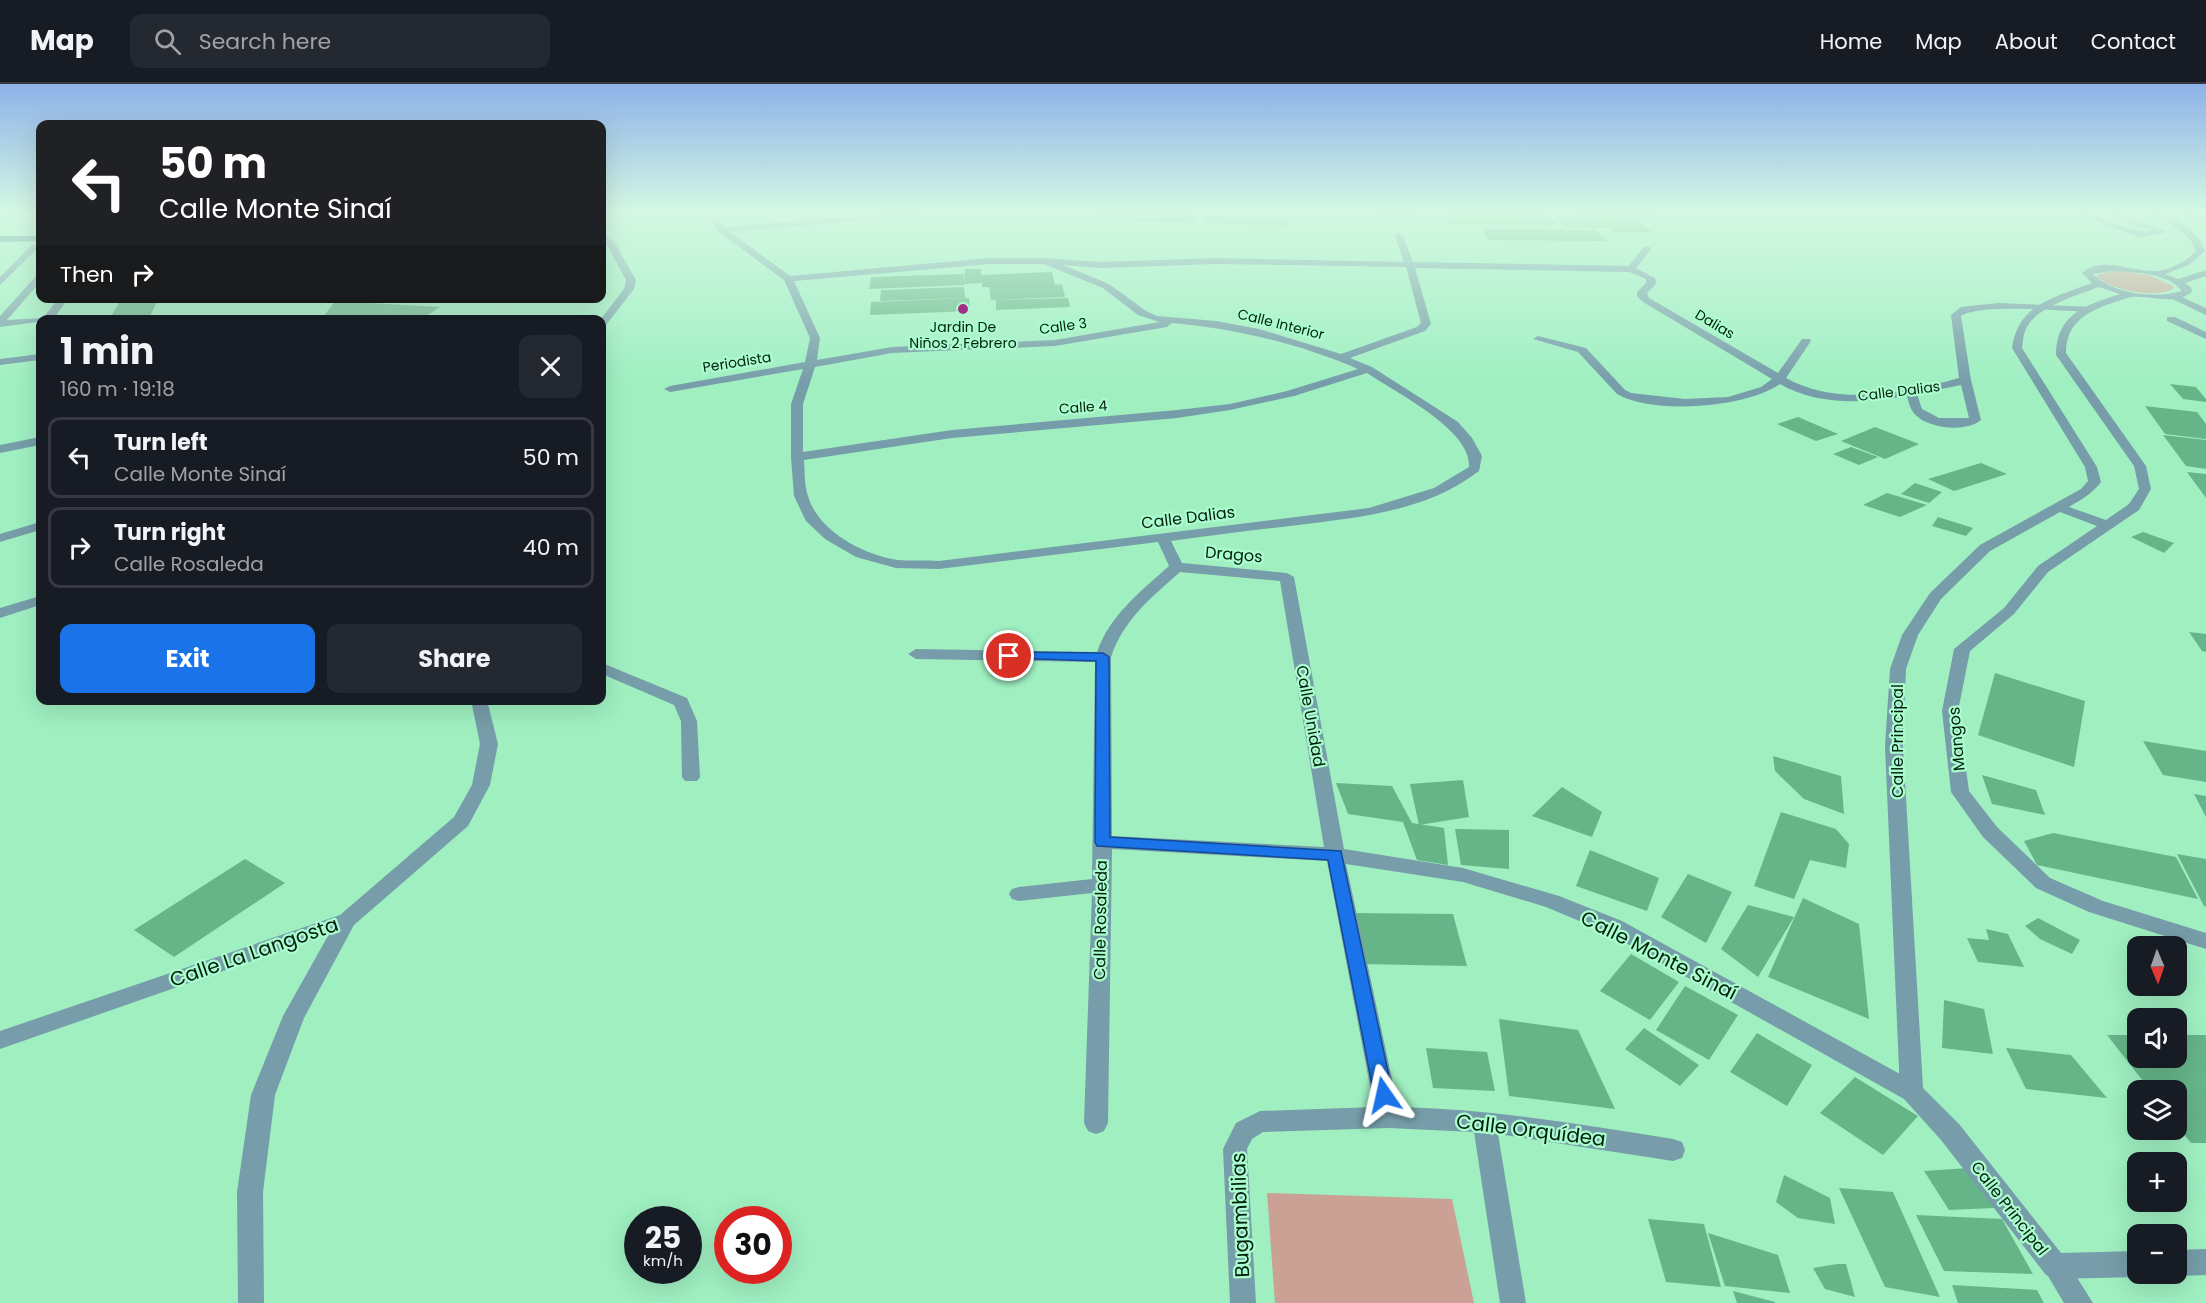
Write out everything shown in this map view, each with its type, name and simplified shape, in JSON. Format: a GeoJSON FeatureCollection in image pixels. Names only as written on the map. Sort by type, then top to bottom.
{"type":"FeatureCollection","features":[{"type":"Feature","properties":{"kind":"street"},"geometry":{"type":"LineString","coordinates":[[0,282],[13,269]]}},
{"type":"Feature","properties":{"kind":"street"},"geometry":{"type":"LineString","coordinates":[[606,318],[629,289],[631,280],[625,269]]}},
{"type":"Feature","properties":{"kind":"street"},"geometry":{"type":"LineString","coordinates":[[774,269],[788,279],[815,338],[809,366]]}},
{"type":"Feature","properties":{"kind":"street"},"geometry":{"type":"LineString","coordinates":[[788,279],[886,269]]}},
{"type":"Feature","properties":{"kind":"street","name":"Calle Interior"},"geometry":{"type":"LineString","coordinates":[[1064,269],[1106,286],[1142,313],[1155,319],[1216,324],[1259,332],[1342,357],[1368,369],[1454,425],[1468,441],[1476,456],[1475,468]]}},
{"type":"Feature","properties":{"kind":"street"},"geometry":{"type":"LineString","coordinates":[[1342,357],[1421,329],[1426,324],[1411,269]]}},
{"type":"Feature","properties":{"kind":"street"},"geometry":{"type":"LineString","coordinates":[[1623,269],[1631,269]]}},
{"type":"Feature","properties":{"kind":"street","name":"Dalias"},"geometry":{"type":"LineString","coordinates":[[1631,269],[1650,278],[1651,284],[1642,292],[1646,300],[1779,380]]}},
{"type":"Feature","properties":{"kind":"street"},"geometry":{"type":"LineString","coordinates":[[2096,269],[2087,273],[2091,280],[2132,294],[2173,296],[2187,292],[2186,287],[2178,282],[2155,274],[2117,269]]}},
{"type":"Feature","properties":{"kind":"street"},"geometry":{"type":"LineString","coordinates":[[2155,274],[2173,269]]}},
{"type":"Feature","properties":{"kind":"street"},"geometry":{"type":"LineString","coordinates":[[2178,282],[2206,273]]}},
{"type":"Feature","properties":{"kind":"street"},"geometry":{"type":"LineString","coordinates":[[0,323],[36,284]]}},
{"type":"Feature","properties":{"kind":"street","name":"Calle Principal"},"geometry":{"type":"LineString","coordinates":[[2080,1303],[2055,1266],[1963,1148],[1912,1092],[1894,746],[1898,669],[1910,635],[1935,596],[1985,548],[2086,492],[2095,482],[2091,467],[2017,348],[2020,328],[2028,318],[2046,306],[2099,284]]}},
{"type":"Feature","properties":{"kind":"street"},"geometry":{"type":"LineString","coordinates":[[2058,507],[2108,525],[2134,507],[2145,489],[2140,466],[2061,355],[2062,336],[2072,321],[2090,309],[2132,294]]}},
{"type":"Feature","properties":{"kind":"street"},"geometry":{"type":"LineString","coordinates":[[2173,296],[2206,312]]}},
{"type":"Feature","properties":{"kind":"street"},"geometry":{"type":"LineString","coordinates":[[51,315],[60,303]]}},
{"type":"Feature","properties":{"kind":"street"},"geometry":{"type":"LineString","coordinates":[[1911,392],[1917,411],[1922,414],[1945,422],[1969,423],[1975,420],[1965,380],[1956,315],[1964,309],[2046,306],[2090,309]]}},
{"type":"Feature","properties":{"kind":"street"},"geometry":{"type":"LineString","coordinates":[[2171,319],[2206,336]]}},
{"type":"Feature","properties":{"kind":"street"},"geometry":{"type":"LineString","coordinates":[[0,323],[36,320]]}},
{"type":"Feature","properties":{"kind":"street","name":"Calle 3"},"geometry":{"type":"LineString","coordinates":[[809,366],[915,348],[1055,343],[1177,322]]}},
{"type":"Feature","properties":{"kind":"street"},"geometry":{"type":"LineString","coordinates":[[1538,339],[1582,350],[1621,393],[1639,398],[1682,402],[1719,402],[1749,396],[1779,380],[1806,341]]}},
{"type":"Feature","properties":{"kind":"street"},"geometry":{"type":"LineString","coordinates":[[0,362],[36,358]]}},
{"type":"Feature","properties":{"kind":"street","name":"Calle Dalias"},"geometry":{"type":"LineString","coordinates":[[809,366],[797,404],[797,457],[801,496],[811,518],[830,537],[861,554],[896,564],[939,565],[1369,512],[1441,491],[1475,468]]}},
{"type":"Feature","properties":{"kind":"street","name":"Periodista"},"geometry":{"type":"LineString","coordinates":[[670,388],[809,366]]}},
{"type":"Feature","properties":{"kind":"street","name":"Calle 4"},"geometry":{"type":"LineString","coordinates":[[797,457],[952,434],[1177,414],[1230,407],[1290,394],[1368,369]]}},
{"type":"Feature","properties":{"kind":"street","name":"Calle Dalias"},"geometry":{"type":"LineString","coordinates":[[1779,380],[1808,394],[1823,397],[1911,392],[1965,380]]}},
{"type":"Feature","properties":{"kind":"street"},"geometry":{"type":"LineString","coordinates":[[0,449],[36,442]]}},
{"type":"Feature","properties":{"kind":"street","name":"Mangos"},"geometry":{"type":"LineString","coordinates":[[2108,525],[2043,569],[2009,611],[1962,649],[1950,711],[1960,792],[1990,831],[2043,883],[2096,908],[2206,941]]}},
{"type":"Feature","properties":{"kind":"street"},"geometry":{"type":"LineString","coordinates":[[7,536],[36,527]]}},
{"type":"Feature","properties":{"kind":"street"},"geometry":{"type":"LineString","coordinates":[[1163,538],[1177,567]]}},
{"type":"Feature","properties":{"kind":"street","name":"Dragos"},"geometry":{"type":"LineString","coordinates":[[1177,567],[1287,577]]}},
{"type":"Feature","properties":{"kind":"street","name":"Calle Rosaleda"},"geometry":{"type":"LineString","coordinates":[[1096,1124],[1103,842],[1103,657],[1109,636],[1120,618],[1177,567]]}},
{"type":"Feature","properties":{"kind":"street","name":"Calle Unidad"},"geometry":{"type":"LineString","coordinates":[[1287,577],[1335,855],[1388,1117]]}},
{"type":"Feature","properties":{"kind":"street"},"geometry":{"type":"LineString","coordinates":[[0,613],[36,601]]}},
{"type":"Feature","properties":{"kind":"street"},"geometry":{"type":"LineString","coordinates":[[916,654],[1103,657]]}},
{"type":"Feature","properties":{"kind":"street"},"geometry":{"type":"LineString","coordinates":[[606,670],[681,702],[689,720],[691,777]]}},
{"type":"Feature","properties":{"kind":"street","name":"Calle La Langosta"},"geometry":{"type":"LineString","coordinates":[[0,1040],[347,920],[461,821],[481,785],[489,744],[480,705]]}},
{"type":"Feature","properties":{"kind":"street","name":"Calle Monte Sinaí"},"geometry":{"type":"LineString","coordinates":[[1103,842],[1335,855],[1463,875],[1552,902],[1615,927],[1912,1092]]}},
{"type":"Feature","properties":{"kind":"street"},"geometry":{"type":"LineString","coordinates":[[1019,894],[1101,885]]}},
{"type":"Feature","properties":{"kind":"street"},"geometry":{"type":"LineString","coordinates":[[251,1303],[250,1192],[262,1095],[294,1016],[347,920]]}},
{"type":"Feature","properties":{"kind":"street","name":"Calle Orquídea"},"geometry":{"type":"LineString","coordinates":[[1388,1117],[1484,1122],[1538,1128],[1673,1150]]}},
{"type":"Feature","properties":{"kind":"street","name":"Bugambilias"},"geometry":{"type":"LineString","coordinates":[[1243,1303],[1235,1149],[1244,1131],[1260,1122],[1388,1117]]}},
{"type":"Feature","properties":{"kind":"street"},"geometry":{"type":"LineString","coordinates":[[1484,1122],[1513,1303]]}},
{"type":"Feature","properties":{"kind":"street"},"geometry":{"type":"LineString","coordinates":[[2187,1263],[2206,1262]]}},
{"type":"Feature","properties":{"kind":"street"},"geometry":{"type":"LineString","coordinates":[[2055,1266],[2127,1264]]}},
{"type":"Feature","properties":{"kind":"shaded area"},"geometry":{"type":"Polygon","coordinates":[[[2115,270],[2149,275],[2173,286],[2173,289],[2156,293],[2134,292],[2098,278],[2097,275],[2115,270]]]}},
{"type":"Feature","properties":{"kind":"shaded area"},"geometry":{"type":"Polygon","coordinates":[[[1267,1193],[1452,1199],[1474,1303],[1275,1303],[1267,1193]]]}},
{"type":"Feature","properties":{"kind":"building"},"geometry":{"type":"Polygon","coordinates":[[[965,269],[981,269],[981,275],[1052,272],[1055,285],[1062,284],[1065,297],[991,300],[989,287],[982,287],[982,283],[965,284],[965,269]]]}},
{"type":"Feature","properties":{"kind":"building"},"geometry":{"type":"Polygon","coordinates":[[[964,274],[965,285],[869,289],[871,277],[964,274]]]}},
{"type":"Feature","properties":{"kind":"building"},"geometry":{"type":"Polygon","coordinates":[[[964,287],[965,298],[880,301],[881,290],[964,287]]]}},
{"type":"Feature","properties":{"kind":"building"},"geometry":{"type":"Polygon","coordinates":[[[969,298],[970,311],[870,315],[871,302],[969,298]]]}},
{"type":"Feature","properties":{"kind":"building"},"geometry":{"type":"Polygon","coordinates":[[[1068,298],[1070,307],[996,310],[996,300],[1068,298]]]}},
{"type":"Feature","properties":{"kind":"building"},"geometry":{"type":"Polygon","coordinates":[[[119,303],[156,303],[150,315],[112,315],[119,303]]]}},
{"type":"Feature","properties":{"kind":"building"},"geometry":{"type":"Polygon","coordinates":[[[334,303],[440,307],[428,315],[325,315],[334,303]]]}},
{"type":"Feature","properties":{"kind":"building"},"geometry":{"type":"Polygon","coordinates":[[[2170,384],[2196,387],[2206,402],[2183,399],[2170,384]]]}},
{"type":"Feature","properties":{"kind":"building"},"geometry":{"type":"Polygon","coordinates":[[[2145,406],[2197,412],[2206,424],[2206,439],[2165,434],[2145,406]]]}},
{"type":"Feature","properties":{"kind":"building"},"geometry":{"type":"Polygon","coordinates":[[[1798,417],[1838,434],[1816,441],[1777,424],[1798,417]]]}},
{"type":"Feature","properties":{"kind":"building"},"geometry":{"type":"Polygon","coordinates":[[[1875,427],[1919,444],[1885,459],[1841,441],[1875,427]]]}},
{"type":"Feature","properties":{"kind":"building"},"geometry":{"type":"Polygon","coordinates":[[[2163,435],[2206,440],[2206,469],[2186,466],[2163,435]]]}},
{"type":"Feature","properties":{"kind":"building"},"geometry":{"type":"Polygon","coordinates":[[[1851,447],[1878,457],[1859,465],[1833,454],[1851,447]]]}},
{"type":"Feature","properties":{"kind":"building"},"geometry":{"type":"Polygon","coordinates":[[[1981,463],[2007,474],[1954,491],[1928,479],[1981,463]]]}},
{"type":"Feature","properties":{"kind":"building"},"geometry":{"type":"Polygon","coordinates":[[[2187,472],[2206,474],[2206,498],[2187,472]]]}},
{"type":"Feature","properties":{"kind":"building"},"geometry":{"type":"Polygon","coordinates":[[[1915,483],[1942,492],[1929,503],[1901,494],[1915,483]]]}},
{"type":"Feature","properties":{"kind":"building"},"geometry":{"type":"Polygon","coordinates":[[[1887,493],[1927,505],[1900,517],[1863,505],[1887,493]]]}},
{"type":"Feature","properties":{"kind":"building"},"geometry":{"type":"Polygon","coordinates":[[[1938,517],[1973,528],[1966,536],[1932,526],[1938,517]]]}},
{"type":"Feature","properties":{"kind":"building"},"geometry":{"type":"Polygon","coordinates":[[[2143,532],[2174,543],[2164,553],[2131,537],[2143,532]]]}},
{"type":"Feature","properties":{"kind":"building"},"geometry":{"type":"Polygon","coordinates":[[[2189,632],[2206,634],[2206,652],[2202,651],[2189,632]]]}},
{"type":"Feature","properties":{"kind":"building"},"geometry":{"type":"Polygon","coordinates":[[[1995,673],[2085,701],[2074,767],[1978,735],[1995,673]]]}},
{"type":"Feature","properties":{"kind":"building"},"geometry":{"type":"Polygon","coordinates":[[[2143,741],[2206,751],[2206,782],[2163,775],[2143,741]]]}},
{"type":"Feature","properties":{"kind":"building"},"geometry":{"type":"Polygon","coordinates":[[[1773,756],[1841,776],[1844,814],[1804,799],[1775,771],[1773,756]]]}},
{"type":"Feature","properties":{"kind":"building"},"geometry":{"type":"Polygon","coordinates":[[[1982,775],[2036,790],[2045,815],[1992,804],[1982,775]]]}},
{"type":"Feature","properties":{"kind":"building"},"geometry":{"type":"Polygon","coordinates":[[[1463,780],[1469,817],[1419,825],[1410,784],[1463,780]]]}},
{"type":"Feature","properties":{"kind":"building"},"geometry":{"type":"Polygon","coordinates":[[[1336,783],[1392,786],[1412,823],[1444,828],[1448,865],[1417,860],[1403,822],[1348,814],[1336,783]]]}},
{"type":"Feature","properties":{"kind":"building"},"geometry":{"type":"Polygon","coordinates":[[[1562,787],[1602,812],[1592,837],[1532,816],[1562,787]]]}},
{"type":"Feature","properties":{"kind":"building"},"geometry":{"type":"Polygon","coordinates":[[[2194,794],[2206,796],[2206,817],[2194,794]]]}},
{"type":"Feature","properties":{"kind":"building"},"geometry":{"type":"Polygon","coordinates":[[[1781,812],[1836,829],[1849,844],[1846,868],[1810,860],[1794,899],[1754,886],[1781,812]]]}},
{"type":"Feature","properties":{"kind":"building"},"geometry":{"type":"Polygon","coordinates":[[[1455,829],[1509,830],[1509,869],[1461,865],[1455,829]]]}},
{"type":"Feature","properties":{"kind":"building"},"geometry":{"type":"Polygon","coordinates":[[[2053,833],[2176,857],[2198,899],[2037,865],[2024,841],[2053,833]]]}},
{"type":"Feature","properties":{"kind":"building"},"geometry":{"type":"Polygon","coordinates":[[[1590,850],[1659,878],[1647,911],[1576,886],[1590,850]]]}},
{"type":"Feature","properties":{"kind":"building"},"geometry":{"type":"Polygon","coordinates":[[[2177,854],[2206,859],[2206,907],[2204,906],[2177,854]]]}},
{"type":"Feature","properties":{"kind":"building"},"geometry":{"type":"Polygon","coordinates":[[[245,859],[285,883],[174,957],[134,930],[245,859]]]}},
{"type":"Feature","properties":{"kind":"building"},"geometry":{"type":"Polygon","coordinates":[[[1688,874],[1732,892],[1706,943],[1661,917],[1688,874]]]}},
{"type":"Feature","properties":{"kind":"building"},"geometry":{"type":"Polygon","coordinates":[[[1803,898],[1859,924],[1869,1019],[1768,977],[1803,898]]]}},
{"type":"Feature","properties":{"kind":"building"},"geometry":{"type":"Polygon","coordinates":[[[1748,905],[1794,917],[1758,977],[1721,949],[1748,905]]]}},
{"type":"Feature","properties":{"kind":"building"},"geometry":{"type":"Polygon","coordinates":[[[1349,913],[1453,914],[1467,966],[1358,964],[1349,913]]]}},
{"type":"Feature","properties":{"kind":"building"},"geometry":{"type":"Polygon","coordinates":[[[2038,918],[2080,940],[2072,954],[2040,939],[2025,926],[2038,918]]]}},
{"type":"Feature","properties":{"kind":"building"},"geometry":{"type":"Polygon","coordinates":[[[1986,929],[2008,934],[2024,967],[1978,962],[1967,938],[1989,940],[1986,929]]]}},
{"type":"Feature","properties":{"kind":"building"},"geometry":{"type":"Polygon","coordinates":[[[1631,954],[1679,982],[1650,1020],[1600,991],[1631,954]]]}},
{"type":"Feature","properties":{"kind":"building"},"geometry":{"type":"Polygon","coordinates":[[[1685,986],[1738,1015],[1709,1060],[1656,1030],[1685,986]]]}},
{"type":"Feature","properties":{"kind":"building"},"geometry":{"type":"Polygon","coordinates":[[[1944,1000],[1984,1009],[1993,1054],[1942,1048],[1944,1000]]]}},
{"type":"Feature","properties":{"kind":"building"},"geometry":{"type":"Polygon","coordinates":[[[1499,1019],[1578,1030],[1615,1109],[1509,1096],[1499,1019]]]}},
{"type":"Feature","properties":{"kind":"building"},"geometry":{"type":"Polygon","coordinates":[[[1644,1028],[1699,1065],[1680,1086],[1625,1049],[1644,1028]]]}},
{"type":"Feature","properties":{"kind":"building"},"geometry":{"type":"Polygon","coordinates":[[[1757,1033],[1812,1065],[1787,1106],[1730,1072],[1757,1033]]]}},
{"type":"Feature","properties":{"kind":"building"},"geometry":{"type":"Polygon","coordinates":[[[2107,1035],[2127,1035],[2127,1061],[2107,1035]]]}},
{"type":"Feature","properties":{"kind":"building"},"geometry":{"type":"Polygon","coordinates":[[[2187,1035],[2206,1035],[2206,1143],[2191,1143],[2187,1138],[2187,1080],[2142,1080],[2133,1068],[2187,1068],[2187,1035]]]}},
{"type":"Feature","properties":{"kind":"building"},"geometry":{"type":"Polygon","coordinates":[[[1426,1048],[1487,1052],[1495,1091],[1433,1088],[1426,1048]]]}},
{"type":"Feature","properties":{"kind":"building"},"geometry":{"type":"Polygon","coordinates":[[[2006,1048],[2071,1055],[2107,1098],[2026,1089],[2006,1048]]]}},
{"type":"Feature","properties":{"kind":"building"},"geometry":{"type":"Polygon","coordinates":[[[1855,1077],[1918,1116],[1883,1155],[1820,1113],[1855,1077]]]}},
{"type":"Feature","properties":{"kind":"building"},"geometry":{"type":"Polygon","coordinates":[[[1968,1168],[1994,1208],[1949,1210],[1924,1171],[1968,1168]]]}},
{"type":"Feature","properties":{"kind":"building"},"geometry":{"type":"Polygon","coordinates":[[[1784,1175],[1830,1198],[1835,1224],[1798,1218],[1776,1202],[1784,1175]]]}},
{"type":"Feature","properties":{"kind":"building"},"geometry":{"type":"Polygon","coordinates":[[[1839,1188],[1893,1192],[1940,1297],[1885,1287],[1839,1188]]]}},
{"type":"Feature","properties":{"kind":"building"},"geometry":{"type":"Polygon","coordinates":[[[1916,1215],[2002,1219],[2033,1274],[1944,1271],[1916,1215]]]}},
{"type":"Feature","properties":{"kind":"building"},"geometry":{"type":"Polygon","coordinates":[[[1648,1219],[1704,1224],[1721,1287],[1666,1282],[1648,1219]]]}},
{"type":"Feature","properties":{"kind":"building"},"geometry":{"type":"Polygon","coordinates":[[[1708,1233],[1778,1255],[1790,1293],[1725,1286],[1708,1233]]]}},
{"type":"Feature","properties":{"kind":"building"},"geometry":{"type":"Polygon","coordinates":[[[1846,1264],[1855,1297],[1825,1289],[1813,1268],[1846,1264]]]}},
{"type":"Feature","properties":{"kind":"building"},"geometry":{"type":"Polygon","coordinates":[[[1952,1285],[2037,1290],[2044,1303],[1958,1303],[1952,1285]]]}},
{"type":"Feature","properties":{"kind":"building"},"geometry":{"type":"Polygon","coordinates":[[[1733,1291],[1775,1302],[1775,1303],[1737,1303],[1733,1291]]]}},
{"type":"Feature","properties":{"kind":"place","name":"Jardin De Niños 2 Febrero"},"geometry":{"type":"Point","coordinates":[963,309]}},
{"type":"Feature","properties":{"kind":"route"},"geometry":{"type":"LineString","coordinates":[[1009,656],[1103,657],[1103,842],[1335,855],[1384,1095]]}}]}
